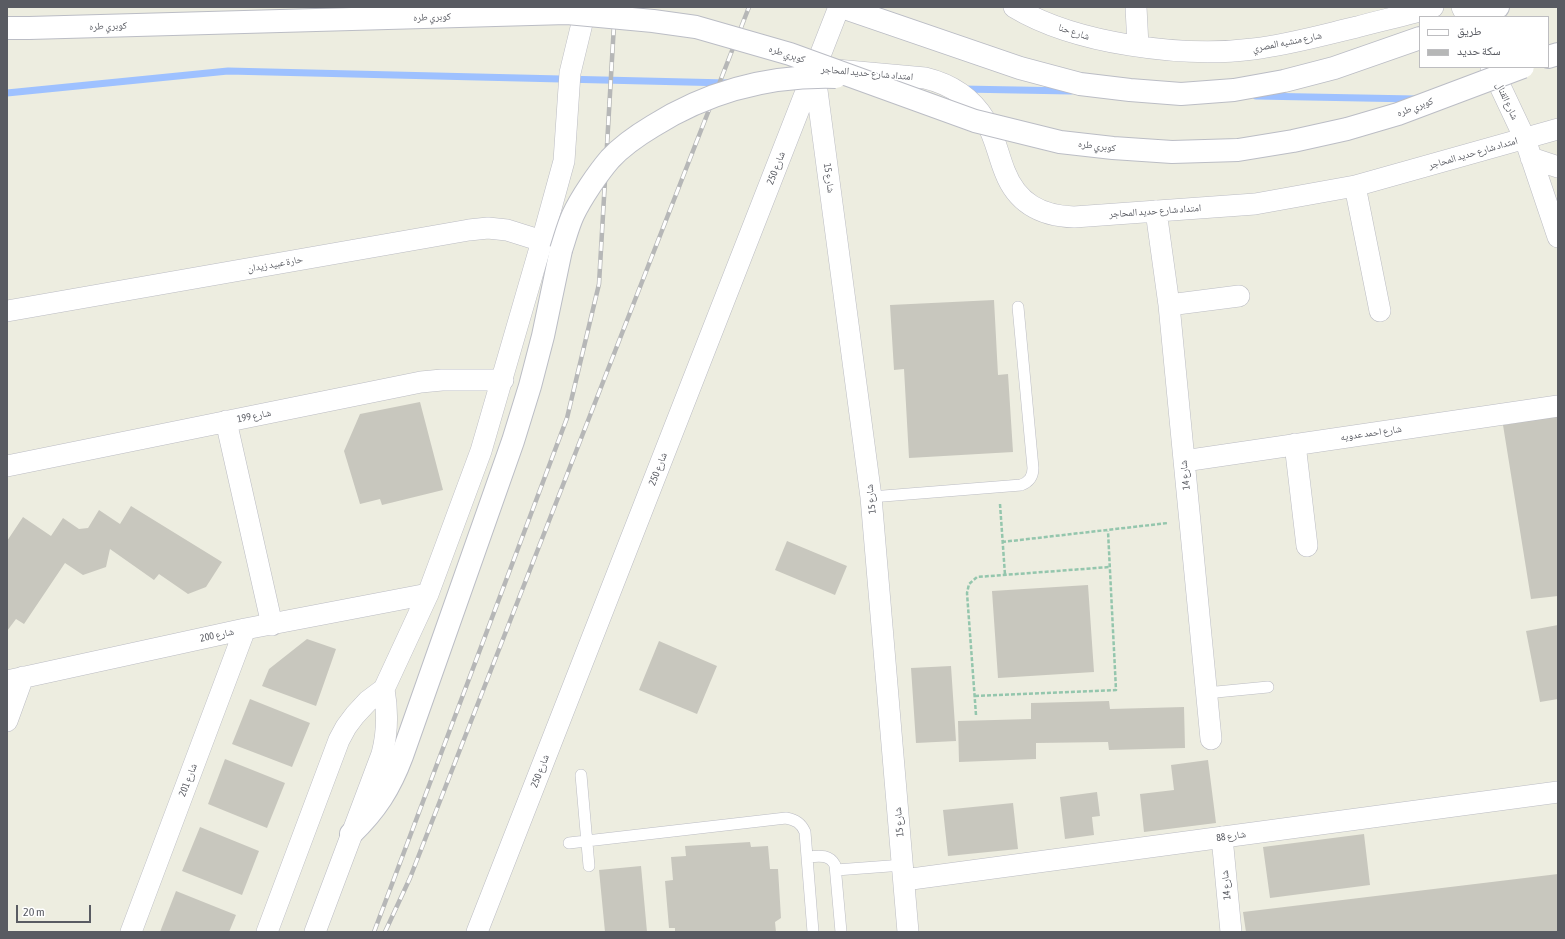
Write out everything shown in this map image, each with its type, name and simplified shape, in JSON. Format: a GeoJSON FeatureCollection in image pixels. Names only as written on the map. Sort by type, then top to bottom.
{"type":"FeatureCollection","features":[{"type":"Feature","properties":{"kind":"main road"},"geometry":{"type":"LineString","coordinates":[[841,7],[1012,66],[1080,84],[1181,94],[1234,90],[1284,81],[1334,68],[1419,38]]}},
{"type":"Feature","properties":{"kind":"main road"},"geometry":{"type":"LineString","coordinates":[[1476,16],[1498,7]]}},
{"type":"Feature","properties":{"kind":"main road","name":"كوبري طره"},"geometry":{"type":"LineString","coordinates":[[7,28],[567,13],[653,21],[696,27],[790,54],[975,121],[1060,142],[1113,148],[1172,152],[1238,150],[1293,141],[1347,129],[1398,114],[1519,68]]}},
{"type":"Feature","properties":{"kind":"main road"},"geometry":{"type":"LineString","coordinates":[[351,834],[377,807],[396,774],[513,440],[526,400],[543,336],[552,245],[611,159],[635,137],[675,112],[719,94],[764,81],[810,76],[858,78]]}},
{"type":"Feature","properties":{"kind":"street"},"geometry":{"type":"LineString","coordinates":[[267,932],[339,740],[355,715],[368,701],[384,689],[428,594],[481,450],[503,380],[552,245],[564,161],[570,73],[586,7]]}},
{"type":"Feature","properties":{"kind":"street","name":"شارع 250"},"geometry":{"type":"LineString","coordinates":[[478,932],[814,68],[841,7]]}},
{"type":"Feature","properties":{"kind":"street","name":"شارع حنا"},"geometry":{"type":"LineString","coordinates":[[1014,7],[1072,32],[1093,38],[1138,46]]}},
{"type":"Feature","properties":{"kind":"street"},"geometry":{"type":"LineString","coordinates":[[1136,7],[1138,46]]}},
{"type":"Feature","properties":{"kind":"street"},"geometry":{"type":"LineString","coordinates":[[1462,7],[1466,16]]}},
{"type":"Feature","properties":{"kind":"street","name":"شارع منشيه المصري"},"geometry":{"type":"LineString","coordinates":[[1138,46],[1178,51],[1214,52],[1253,49],[1293,42],[1425,8]]}},
{"type":"Feature","properties":{"kind":"street","name":"امتداد شارع حديد المحاجر"},"geometry":{"type":"LineString","coordinates":[[814,68],[924,78],[940,82],[954,88],[972,103],[986,121],[1011,186],[1020,197],[1032,207],[1045,213],[1059,216],[1074,217],[1255,204],[1355,186],[1558,129]]}},
{"type":"Feature","properties":{"kind":"street","name":"شارع 15"},"geometry":{"type":"LineString","coordinates":[[814,68],[871,497],[908,932]]}},
{"type":"Feature","properties":{"kind":"street","name":"شارع القنال"},"geometry":{"type":"LineString","coordinates":[[1491,68],[1525,139],[1558,237]]}},
{"type":"Feature","properties":{"kind":"street"},"geometry":{"type":"LineString","coordinates":[[1531,158],[1558,167]]}},
{"type":"Feature","properties":{"kind":"street"},"geometry":{"type":"LineString","coordinates":[[1355,186],[1380,311]]}},
{"type":"Feature","properties":{"kind":"street","name":"شارع 14"},"geometry":{"type":"LineString","coordinates":[[1156,211],[1169,305],[1210,739]]}},
{"type":"Feature","properties":{"kind":"street","name":"حارة عبيد زيدان"},"geometry":{"type":"LineString","coordinates":[[7,311],[469,230],[488,228],[507,230],[552,245]]}},
{"type":"Feature","properties":{"kind":"street"},"geometry":{"type":"LineString","coordinates":[[1169,305],[1239,296]]}},
{"type":"Feature","properties":{"kind":"street","name":"شارع 199"},"geometry":{"type":"LineString","coordinates":[[7,466],[421,382],[442,380],[503,380]]}},
{"type":"Feature","properties":{"kind":"street","name":"شارع احمد عدويه"},"geometry":{"type":"LineString","coordinates":[[1184,461],[1558,406]]}},
{"type":"Feature","properties":{"kind":"street"},"geometry":{"type":"LineString","coordinates":[[226,421],[272,625]]}},
{"type":"Feature","properties":{"kind":"street"},"geometry":{"type":"LineString","coordinates":[[1295,444],[1307,546]]}},
{"type":"Feature","properties":{"kind":"street","name":"شارع 200"},"geometry":{"type":"LineString","coordinates":[[15,679],[245,629],[428,594]]}},
{"type":"Feature","properties":{"kind":"street","name":"شارع 201"},"geometry":{"type":"LineString","coordinates":[[131,932],[245,629]]}},
{"type":"Feature","properties":{"kind":"street"},"geometry":{"type":"LineString","coordinates":[[7,721],[15,679]]}},
{"type":"Feature","properties":{"kind":"street"},"geometry":{"type":"LineString","coordinates":[[315,932],[382,754],[388,722],[384,689]]}},
{"type":"Feature","properties":{"kind":"street","name":"شارع 88"},"geometry":{"type":"LineString","coordinates":[[903,872],[1222,837],[1558,792]]}},
{"type":"Feature","properties":{"kind":"street","name":"شارع 14"},"geometry":{"type":"LineString","coordinates":[[1222,837],[1231,932]]}},
{"type":"Feature","properties":{"kind":"lane"},"geometry":{"type":"LineString","coordinates":[[871,497],[998,487],[1025,483],[1031,477],[1033,473],[1018,307]]}},
{"type":"Feature","properties":{"kind":"lane"},"geometry":{"type":"LineString","coordinates":[[1206,693],[1268,687]]}},
{"type":"Feature","properties":{"kind":"lane"},"geometry":{"type":"LineString","coordinates":[[581,775],[588,866]]}},
{"type":"Feature","properties":{"kind":"lane"},"geometry":{"type":"LineString","coordinates":[[569,843],[786,818],[794,820],[802,825],[805,832],[813,932]]}},
{"type":"Feature","properties":{"kind":"lane"},"geometry":{"type":"LineString","coordinates":[[807,857],[824,856],[829,857],[833,861],[836,870],[841,932]]}},
{"type":"Feature","properties":{"kind":"lane"},"geometry":{"type":"LineString","coordinates":[[836,870],[903,872]]}},
{"type":"Feature","properties":{"kind":"path"},"geometry":{"type":"LineString","coordinates":[[998,487],[1005,575]]}},
{"type":"Feature","properties":{"kind":"path"},"geometry":{"type":"LineString","coordinates":[[1002,542],[1108,531],[1190,520]]}},
{"type":"Feature","properties":{"kind":"path"},"geometry":{"type":"LineString","coordinates":[[975,696],[1116,690],[1108,531]]}},
{"type":"Feature","properties":{"kind":"path"},"geometry":{"type":"LineString","coordinates":[[976,715],[967,593],[969,584],[977,577],[1110,567]]}},
{"type":"Feature","properties":{"kind":"building"},"geometry":{"type":"Polygon","coordinates":[[[994,300],[998,375],[1008,374],[1013,452],[909,458],[904,369],[894,370],[890,305],[994,300]]]}},
{"type":"Feature","properties":{"kind":"building"},"geometry":{"type":"Polygon","coordinates":[[[420,402],[443,490],[382,505],[380,499],[360,504],[344,451],[360,414],[420,402]]]}},
{"type":"Feature","properties":{"kind":"building"},"geometry":{"type":"Polygon","coordinates":[[[1558,416],[1558,596],[1531,599],[1503,425],[1558,416]]]}},
{"type":"Feature","properties":{"kind":"building"},"geometry":{"type":"Polygon","coordinates":[[[131,506],[222,562],[206,587],[188,594],[159,574],[154,580],[110,549],[106,567],[83,575],[65,563],[24,624],[16,619],[7,631],[7,541],[23,517],[51,536],[63,518],[79,529],[88,528],[99,510],[120,524],[131,506]]]}},
{"type":"Feature","properties":{"kind":"building"},"geometry":{"type":"Polygon","coordinates":[[[787,541],[847,566],[835,595],[775,570],[787,541]]]}},
{"type":"Feature","properties":{"kind":"building"},"geometry":{"type":"Polygon","coordinates":[[[1088,585],[1094,672],[998,678],[992,591],[1088,585]]]}},
{"type":"Feature","properties":{"kind":"building"},"geometry":{"type":"Polygon","coordinates":[[[1558,625],[1558,699],[1540,702],[1526,631],[1558,625]]]}},
{"type":"Feature","properties":{"kind":"building"},"geometry":{"type":"Polygon","coordinates":[[[307,639],[336,649],[316,706],[262,686],[269,669],[307,639]]]}},
{"type":"Feature","properties":{"kind":"building"},"geometry":{"type":"Polygon","coordinates":[[[659,641],[717,666],[697,714],[639,690],[659,641]]]}},
{"type":"Feature","properties":{"kind":"building"},"geometry":{"type":"Polygon","coordinates":[[[951,666],[956,741],[916,743],[911,668],[951,666]]]}},
{"type":"Feature","properties":{"kind":"building"},"geometry":{"type":"Polygon","coordinates":[[[250,699],[310,723],[292,767],[232,744],[250,699]]]}},
{"type":"Feature","properties":{"kind":"building"},"geometry":{"type":"Polygon","coordinates":[[[1109,701],[1110,709],[1184,707],[1185,748],[1109,750],[1108,742],[1036,743],[1036,759],[959,762],[958,721],[1031,719],[1031,703],[1109,701]]]}},
{"type":"Feature","properties":{"kind":"building"},"geometry":{"type":"Polygon","coordinates":[[[225,759],[285,783],[267,828],[208,804],[225,759]]]}},
{"type":"Feature","properties":{"kind":"building"},"geometry":{"type":"Polygon","coordinates":[[[1208,760],[1216,823],[1144,832],[1140,794],[1174,790],[1171,765],[1208,760]]]}},
{"type":"Feature","properties":{"kind":"building"},"geometry":{"type":"Polygon","coordinates":[[[1097,792],[1100,816],[1092,817],[1094,835],[1065,839],[1060,797],[1097,792]]]}},
{"type":"Feature","properties":{"kind":"building"},"geometry":{"type":"Polygon","coordinates":[[[1013,803],[1018,849],[948,856],[943,810],[1013,803]]]}},
{"type":"Feature","properties":{"kind":"building"},"geometry":{"type":"Polygon","coordinates":[[[200,827],[259,851],[242,895],[182,871],[200,827]]]}},
{"type":"Feature","properties":{"kind":"building"},"geometry":{"type":"Polygon","coordinates":[[[1364,834],[1370,885],[1270,898],[1263,847],[1364,834]]]}},
{"type":"Feature","properties":{"kind":"building"},"geometry":{"type":"Polygon","coordinates":[[[750,842],[751,847],[768,846],[770,869],[778,869],[781,918],[775,922],[776,932],[675,932],[675,928],[669,928],[665,881],[673,880],[671,857],[686,856],[685,846],[750,842]]]}},
{"type":"Feature","properties":{"kind":"building"},"geometry":{"type":"Polygon","coordinates":[[[641,866],[647,932],[605,932],[599,870],[641,866]]]}},
{"type":"Feature","properties":{"kind":"building"},"geometry":{"type":"Polygon","coordinates":[[[1558,874],[1558,932],[1246,932],[1243,912],[1558,874]]]}},
{"type":"Feature","properties":{"kind":"building"},"geometry":{"type":"Polygon","coordinates":[[[176,891],[236,915],[229,932],[160,932],[176,891]]]}},
{"type":"Feature","properties":{"kind":"waterway"},"geometry":{"type":"LineString","coordinates":[[7,93],[228,71],[728,83]]}},
{"type":"Feature","properties":{"kind":"waterway"},"geometry":{"type":"LineString","coordinates":[[962,89],[1071,91]]}},
{"type":"Feature","properties":{"kind":"waterway"},"geometry":{"type":"LineString","coordinates":[[1256,96],[1415,99]]}},
{"type":"Feature","properties":{"kind":"railway"},"geometry":{"type":"LineString","coordinates":[[374,932],[567,418],[599,284],[615,7]]}},
{"type":"Feature","properties":{"kind":"railway"},"geometry":{"type":"LineString","coordinates":[[385,932],[410,878],[749,7]]}}]}
